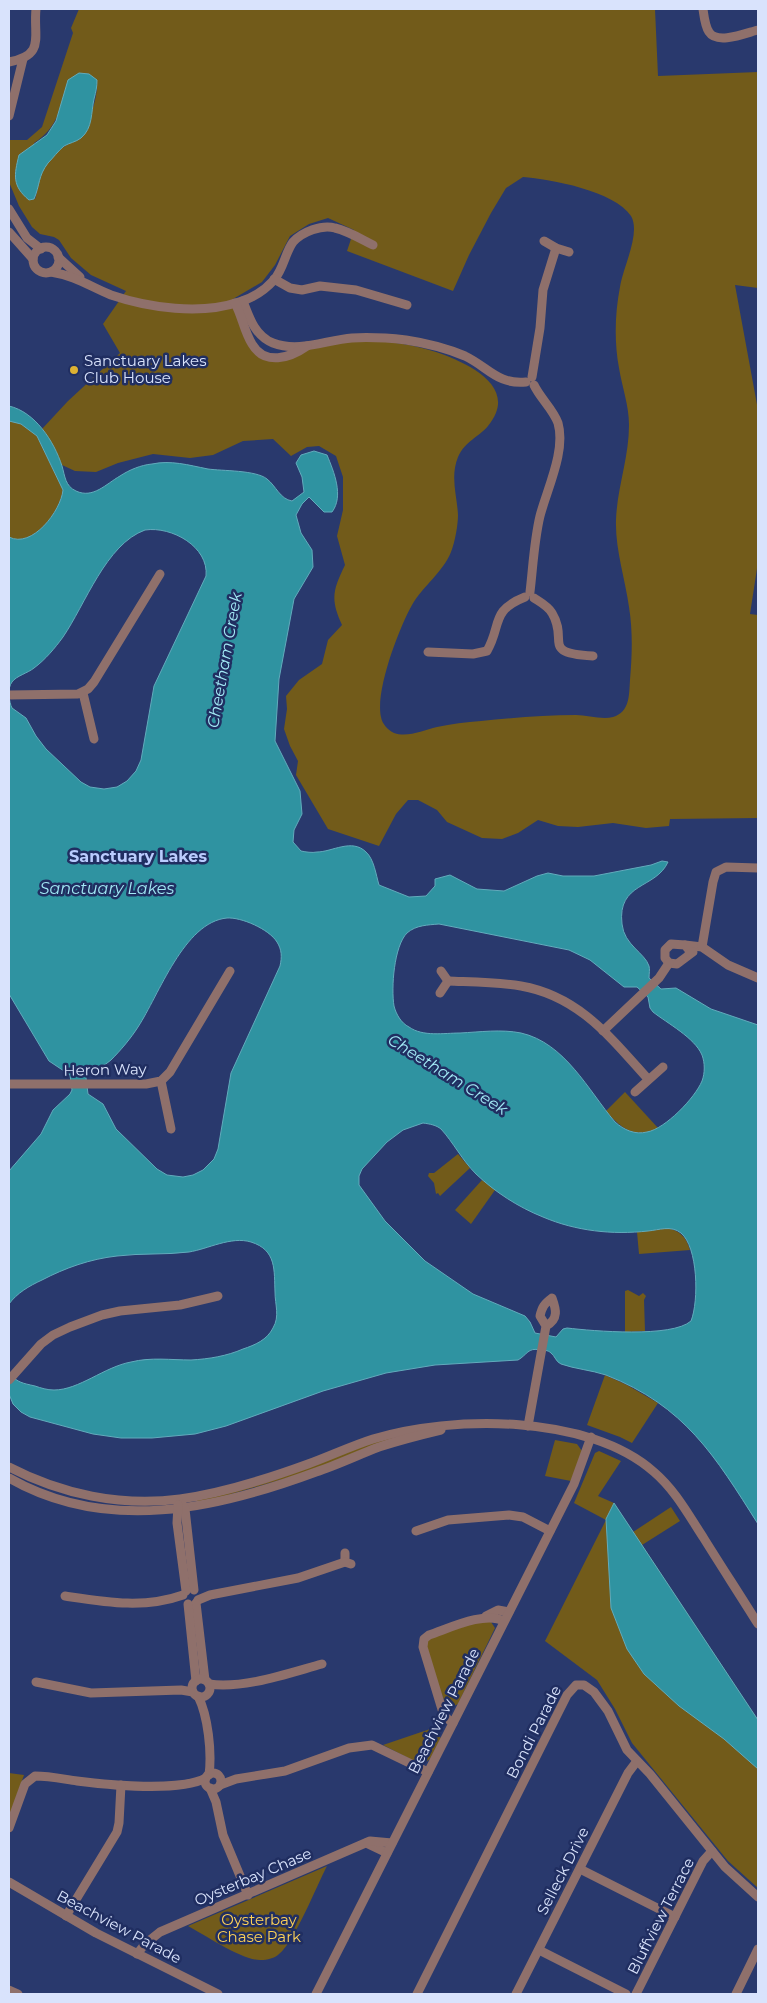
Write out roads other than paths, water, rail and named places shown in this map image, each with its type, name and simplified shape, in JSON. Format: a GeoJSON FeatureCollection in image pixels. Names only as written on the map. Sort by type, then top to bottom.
{"type":"FeatureCollection","features":[{"type":"Feature","properties":{"kind":"street"},"geometry":{"type":"LineString","coordinates":[[9,62],[23,59],[32,53],[36,9]]}},
{"type":"Feature","properties":{"kind":"street"},"geometry":{"type":"LineString","coordinates":[[703,9],[708,32],[714,38],[722,39],[758,30]]}},
{"type":"Feature","properties":{"kind":"street"},"geometry":{"type":"LineString","coordinates":[[9,116],[23,59]]}},
{"type":"Feature","properties":{"kind":"street"},"geometry":{"type":"LineString","coordinates":[[9,209],[27,238],[41,248],[49,248],[56,253],[83,281]]}},
{"type":"Feature","properties":{"kind":"street"},"geometry":{"type":"LineString","coordinates":[[9,232],[33,259],[34,265],[40,271],[51,272],[83,281],[109,294],[145,305],[171,308],[205,308],[239,302],[259,294],[274,279],[284,264],[293,242],[307,232],[318,228],[336,228],[373,245]]}},
{"type":"Feature","properties":{"kind":"street"},"geometry":{"type":"LineString","coordinates":[[544,241],[556,248],[569,252]]}},
{"type":"Feature","properties":{"kind":"street"},"geometry":{"type":"LineString","coordinates":[[33,259],[41,248]]}},
{"type":"Feature","properties":{"kind":"street"},"geometry":{"type":"LineString","coordinates":[[529,596],[540,517],[559,443],[557,421],[531,381],[540,328],[543,290],[556,248]]}},
{"type":"Feature","properties":{"kind":"street"},"geometry":{"type":"LineString","coordinates":[[51,272],[57,267],[58,257]]}},
{"type":"Feature","properties":{"kind":"street"},"geometry":{"type":"LineString","coordinates":[[274,279],[290,288],[302,290],[320,286],[356,290],[407,305]]}},
{"type":"Feature","properties":{"kind":"street"},"geometry":{"type":"LineString","coordinates":[[239,302],[254,328],[273,343],[293,347],[352,338],[406,340],[449,350],[466,357],[490,374],[509,382],[531,381]]}},
{"type":"Feature","properties":{"kind":"street"},"geometry":{"type":"LineString","coordinates":[[239,302],[252,345],[270,357],[284,358],[294,355],[307,346]]}},
{"type":"Feature","properties":{"kind":"street"},"geometry":{"type":"LineString","coordinates":[[270,357],[273,343]]}},
{"type":"Feature","properties":{"kind":"street"},"geometry":{"type":"LineString","coordinates":[[9,695],[72,695],[83,693],[94,682],[160,574]]}},
{"type":"Feature","properties":{"kind":"street"},"geometry":{"type":"LineString","coordinates":[[428,652],[473,654],[487,651],[501,613],[510,603],[529,596]]}},
{"type":"Feature","properties":{"kind":"street"},"geometry":{"type":"LineString","coordinates":[[529,596],[552,612],[556,622],[558,645],[562,650],[574,655],[593,656]]}},
{"type":"Feature","properties":{"kind":"street"},"geometry":{"type":"LineString","coordinates":[[83,693],[94,739]]}},
{"type":"Feature","properties":{"kind":"street"},"geometry":{"type":"LineString","coordinates":[[702,947],[712,882],[716,872],[726,867],[758,868]]}},
{"type":"Feature","properties":{"kind":"street"},"geometry":{"type":"LineString","coordinates":[[669,963],[665,955],[667,946],[671,944],[702,947],[728,964],[758,978]]}},
{"type":"Feature","properties":{"kind":"street"},"geometry":{"type":"LineString","coordinates":[[686,945],[690,951],[689,954]]}},
{"type":"Feature","properties":{"kind":"street"},"geometry":{"type":"LineString","coordinates":[[669,963],[677,964],[689,954],[702,947]]}},
{"type":"Feature","properties":{"kind":"street"},"geometry":{"type":"LineString","coordinates":[[603,1031],[659,978],[669,963]]}},
{"type":"Feature","properties":{"kind":"street","name":"Heron Way"},"geometry":{"type":"LineString","coordinates":[[9,1084],[146,1084],[161,1081],[170,1072],[230,971]]}},
{"type":"Feature","properties":{"kind":"street"},"geometry":{"type":"LineString","coordinates":[[441,971],[448,981]]}},
{"type":"Feature","properties":{"kind":"street"},"geometry":{"type":"LineString","coordinates":[[440,993],[448,981]]}},
{"type":"Feature","properties":{"kind":"street"},"geometry":{"type":"LineString","coordinates":[[448,981],[520,986],[558,997],[578,1008],[592,1019],[648,1079]]}},
{"type":"Feature","properties":{"kind":"street"},"geometry":{"type":"LineString","coordinates":[[635,1092],[663,1067]]}},
{"type":"Feature","properties":{"kind":"street"},"geometry":{"type":"LineString","coordinates":[[161,1081],[171,1129]]}},
{"type":"Feature","properties":{"kind":"street"},"geometry":{"type":"LineString","coordinates":[[10,1378],[30,1354],[47,1339],[92,1318],[138,1307],[180,1305],[218,1296]]}},
{"type":"Feature","properties":{"kind":"street"},"geometry":{"type":"LineString","coordinates":[[528,1426],[546,1326]]}},
{"type":"Feature","properties":{"kind":"street"},"geometry":{"type":"LineString","coordinates":[[9,1478],[45,1495],[82,1505],[132,1511],[180,1509],[254,1493],[316,1473],[392,1443],[461,1426]]}},
{"type":"Feature","properties":{"kind":"street"},"geometry":{"type":"LineString","coordinates":[[9,1467],[54,1487],[85,1495],[134,1501],[180,1499],[213,1493],[276,1475],[386,1435],[424,1427],[528,1426],[591,1437],[631,1455],[654,1472],[668,1486],[758,1624]]}},
{"type":"Feature","properties":{"kind":"street","name":"Beachview Parade"},"geometry":{"type":"LineString","coordinates":[[316,1994],[576,1479],[591,1437]]}},
{"type":"Feature","properties":{"kind":"street"},"geometry":{"type":"LineString","coordinates":[[180,1499],[216,1802],[223,1835],[248,1895]]}},
{"type":"Feature","properties":{"kind":"street"},"geometry":{"type":"LineString","coordinates":[[416,1531],[454,1519],[509,1515],[523,1518],[550,1531]]}},
{"type":"Feature","properties":{"kind":"street"},"geometry":{"type":"LineString","coordinates":[[65,1596],[119,1604],[210,1595],[298,1578],[347,1559]]}},
{"type":"Feature","properties":{"kind":"street"},"geometry":{"type":"LineString","coordinates":[[455,1719],[440,1704],[420,1638],[483,1617],[491,1612],[498,1610],[509,1612]]}},
{"type":"Feature","properties":{"kind":"street"},"geometry":{"type":"LineString","coordinates":[[483,1617],[495,1617],[504,1621]]}},
{"type":"Feature","properties":{"kind":"street"},"geometry":{"type":"LineString","coordinates":[[36,1682],[91,1693],[181,1690],[269,1678],[322,1664]]}},
{"type":"Feature","properties":{"kind":"street","name":"Bondi Parade"},"geometry":{"type":"LineString","coordinates":[[417,1994],[568,1695],[574,1686],[580,1684],[594,1692],[608,1711],[627,1750],[650,1774],[712,1852],[733,1876],[758,1897]]}},
{"type":"Feature","properties":{"kind":"street"},"geometry":{"type":"LineString","coordinates":[[9,1828],[24,1787],[30,1778],[38,1776],[121,1785],[193,1783],[285,1771],[349,1748],[372,1745],[428,1772]]}},
{"type":"Feature","properties":{"kind":"street","name":"Selleck Drive"},"geometry":{"type":"LineString","coordinates":[[516,1994],[628,1773],[636,1761]]}},
{"type":"Feature","properties":{"kind":"street"},"geometry":{"type":"LineString","coordinates":[[66,1916],[117,1832],[121,1785]]}},
{"type":"Feature","properties":{"kind":"street","name":"Oysterbay Chase"},"geometry":{"type":"LineString","coordinates":[[141,1956],[151,1938],[160,1932],[366,1843],[375,1840],[392,1842]]}},
{"type":"Feature","properties":{"kind":"street"},"geometry":{"type":"LineString","coordinates":[[366,1843],[387,1853]]}},
{"type":"Feature","properties":{"kind":"street","name":"Bluffview Terrace"},"geometry":{"type":"LineString","coordinates":[[636,1994],[703,1861],[712,1852]]}},
{"type":"Feature","properties":{"kind":"street"},"geometry":{"type":"LineString","coordinates":[[580,1869],[675,1917]]}},
{"type":"Feature","properties":{"kind":"street","name":"Beachview Parade"},"geometry":{"type":"LineString","coordinates":[[9,1882],[66,1916],[218,1994]]}},
{"type":"Feature","properties":{"kind":"street"},"geometry":{"type":"LineString","coordinates":[[538,1950],[626,1994]]}},
{"type":"Feature","properties":{"kind":"street"},"geometry":{"type":"LineString","coordinates":[[736,1994],[758,1950]]}},
{"type":"Feature","properties":{"kind":"street"},"geometry":{"type":"LineString","coordinates":[[9,1990],[18,1994]]}},
{"type":"Feature","properties":{"kind":"water"},"geometry":{"type":"Polygon","coordinates":[[[79,73],[89,74],[97,80],[90,125],[81,138],[64,146],[48,163],[41,176],[34,199],[29,200],[23,195],[17,185],[15,174],[19,155],[47,135],[56,121],[68,80],[79,73]]]}},
{"type":"Feature","properties":{"kind":"water","name":"Sanctuary Lakes"},"geometry":{"type":"Polygon","coordinates":[[[9,406],[27,414],[42,429],[54,447],[68,484],[72,489],[82,493],[99,490],[139,467],[159,463],[173,463],[208,469],[247,472],[262,476],[284,498],[292,501],[304,492],[302,477],[296,463],[301,455],[314,451],[327,455],[337,484],[336,506],[332,512],[324,512],[309,497],[302,504],[296,515],[301,533],[312,550],[313,567],[294,599],[279,679],[275,741],[300,791],[302,814],[294,830],[293,842],[301,851],[309,852],[348,846],[360,848],[369,855],[379,885],[409,897],[426,896],[435,886],[435,879],[450,875],[477,889],[504,891],[548,873],[563,876],[594,876],[651,865],[662,861],[668,862],[662,871],[631,893],[625,900],[622,910],[622,924],[626,938],[647,961],[649,978],[661,989],[676,988],[711,1009],[758,1025],[758,1524],[712,1455],[677,1418],[657,1402],[633,1388],[606,1375],[561,1364],[546,1350],[533,1350],[518,1360],[435,1365],[386,1373],[323,1391],[226,1426],[195,1434],[152,1438],[121,1438],[93,1434],[30,1417],[13,1404],[9,1394],[9,1374],[24,1383],[54,1390],[73,1386],[111,1368],[138,1360],[191,1360],[218,1357],[231,1354],[264,1339],[273,1328],[277,1315],[274,1269],[270,1256],[266,1250],[259,1246],[243,1241],[228,1242],[189,1252],[126,1255],[87,1262],[32,1285],[9,1304],[9,1171],[41,1134],[53,1110],[72,1090],[70,1075],[49,1061],[9,994],[9,537],[27,538],[36,533],[44,526],[57,508],[63,490],[37,436],[21,424],[9,421],[9,406]],[[233,918],[212,923],[198,932],[185,946],[138,1027],[126,1044],[109,1062],[88,1073],[86,1078],[88,1094],[103,1104],[116,1129],[157,1169],[167,1175],[183,1177],[193,1175],[203,1170],[214,1159],[218,1149],[231,1073],[281,963],[281,951],[273,937],[261,928],[233,918]],[[439,924],[414,928],[403,939],[396,957],[393,998],[396,1012],[401,1021],[406,1025],[421,1032],[441,1034],[506,1031],[537,1038],[563,1057],[585,1082],[615,1122],[634,1132],[643,1133],[654,1130],[679,1112],[693,1096],[703,1078],[702,1055],[687,1037],[653,1012],[650,1008],[648,997],[637,987],[624,987],[590,960],[569,950],[439,924]],[[423,1123],[403,1130],[387,1142],[362,1169],[359,1176],[359,1185],[385,1221],[425,1261],[473,1294],[525,1316],[535,1333],[556,1337],[563,1329],[567,1328],[613,1332],[667,1330],[691,1321],[694,1312],[696,1288],[694,1262],[687,1240],[681,1233],[673,1229],[635,1232],[594,1231],[568,1226],[543,1217],[525,1209],[491,1187],[471,1169],[441,1129],[423,1123]]]}},
{"type":"Feature","properties":{"kind":"water"},"geometry":{"type":"Polygon","coordinates":[[[614,1503],[758,1720],[758,1769],[724,1739],[679,1706],[644,1674],[627,1649],[611,1608],[606,1519],[614,1503]]]}},
{"type":"Feature","properties":{"kind":"place","name":"Sanctuary Lakes Club House"},"geometry":{"type":"Point","coordinates":[74,370]}},
{"type":"Feature","properties":{"kind":"district","name":"Sanctuary Lakes"},"geometry":{"type":"Point","coordinates":[138,856]}},
{"type":"Feature","properties":{"kind":"water label","name":"Cheetham Creek"},"geometry":{"type":"Point","coordinates":[224,660]}},
{"type":"Feature","properties":{"kind":"water label","name":"Cheetham Creek"},"geometry":{"type":"Point","coordinates":[448,1074]}},
{"type":"Feature","properties":{"kind":"park label","name":"Oysterbay Chase Park"},"geometry":{"type":"Point","coordinates":[259,1928]}}]}
